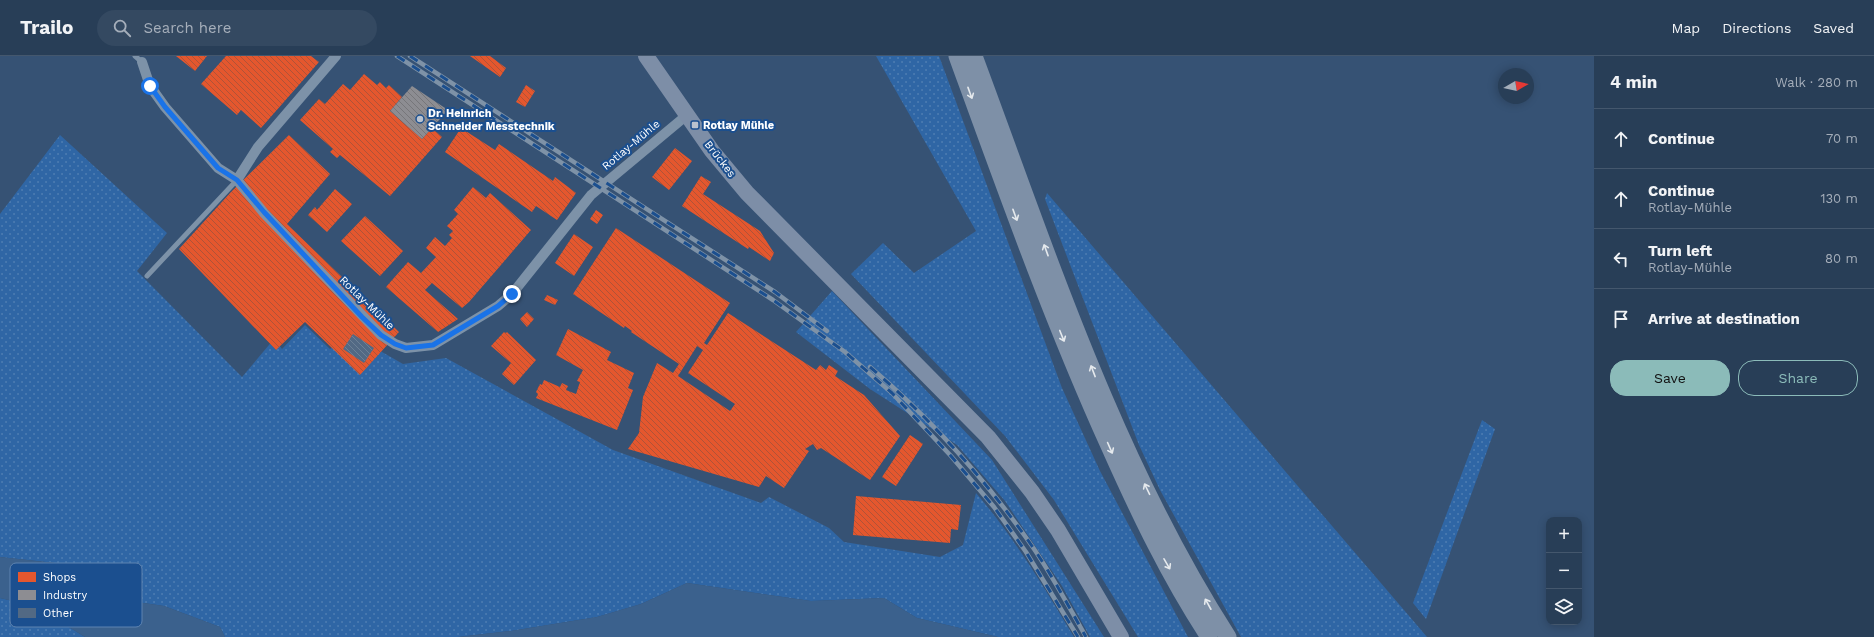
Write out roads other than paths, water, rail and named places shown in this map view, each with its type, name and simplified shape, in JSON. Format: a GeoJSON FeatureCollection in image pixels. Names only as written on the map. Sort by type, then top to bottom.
{"type":"FeatureCollection","features":[{"type":"Feature","properties":{"kind":"highway"},"geometry":{"type":"LineString","coordinates":[[956,56],[1032,262],[1094,412],[1157,547],[1209,637]]}},
{"type":"Feature","properties":{"kind":"highway"},"geometry":{"type":"LineString","coordinates":[[974,56],[1048,256],[1103,396],[1172,540],[1228,637]]}},
{"type":"Feature","properties":{"kind":"main road","name":"Brückes"},"geometry":{"type":"LineString","coordinates":[[646,56],[726,168],[747,193],[988,436],[1032,492],[1058,530],[1121,637]]}},
{"type":"Feature","properties":{"kind":"street"},"geometry":{"type":"LineString","coordinates":[[237,180],[258,147],[336,56]]}},
{"type":"Feature","properties":{"kind":"street","name":"Rotlay-Mühle"},"geometry":{"type":"LineString","coordinates":[[139,59],[150,86],[165,107],[218,168],[237,180],[264,212],[381,335],[395,344],[406,348],[433,345],[498,306],[512,294],[591,195],[687,115]]}},
{"type":"Feature","properties":{"kind":"lane"},"geometry":{"type":"LineString","coordinates":[[147,276],[237,180]]}},
{"type":"Feature","properties":{"kind":"railway"},"geometry":{"type":"LineString","coordinates":[[397,56],[773,300],[845,352],[892,393],[951,456],[994,507],[1026,552],[1078,637]]}},
{"type":"Feature","properties":{"kind":"railway"},"geometry":{"type":"LineString","coordinates":[[410,56],[775,292],[827,331]]}},
{"type":"Feature","properties":{"kind":"railway"},"geometry":{"type":"LineString","coordinates":[[870,367],[915,408],[977,474],[1032,546],[1086,637]]}},
{"type":"Feature","properties":{"kind":"place","name":"Dr. Heinrich Schneider Messtechnik"},"geometry":{"type":"Point","coordinates":[420,119]}},
{"type":"Feature","properties":{"kind":"place","name":"Rotlay Mühle"},"geometry":{"type":"Point","coordinates":[695,125]}}]}
